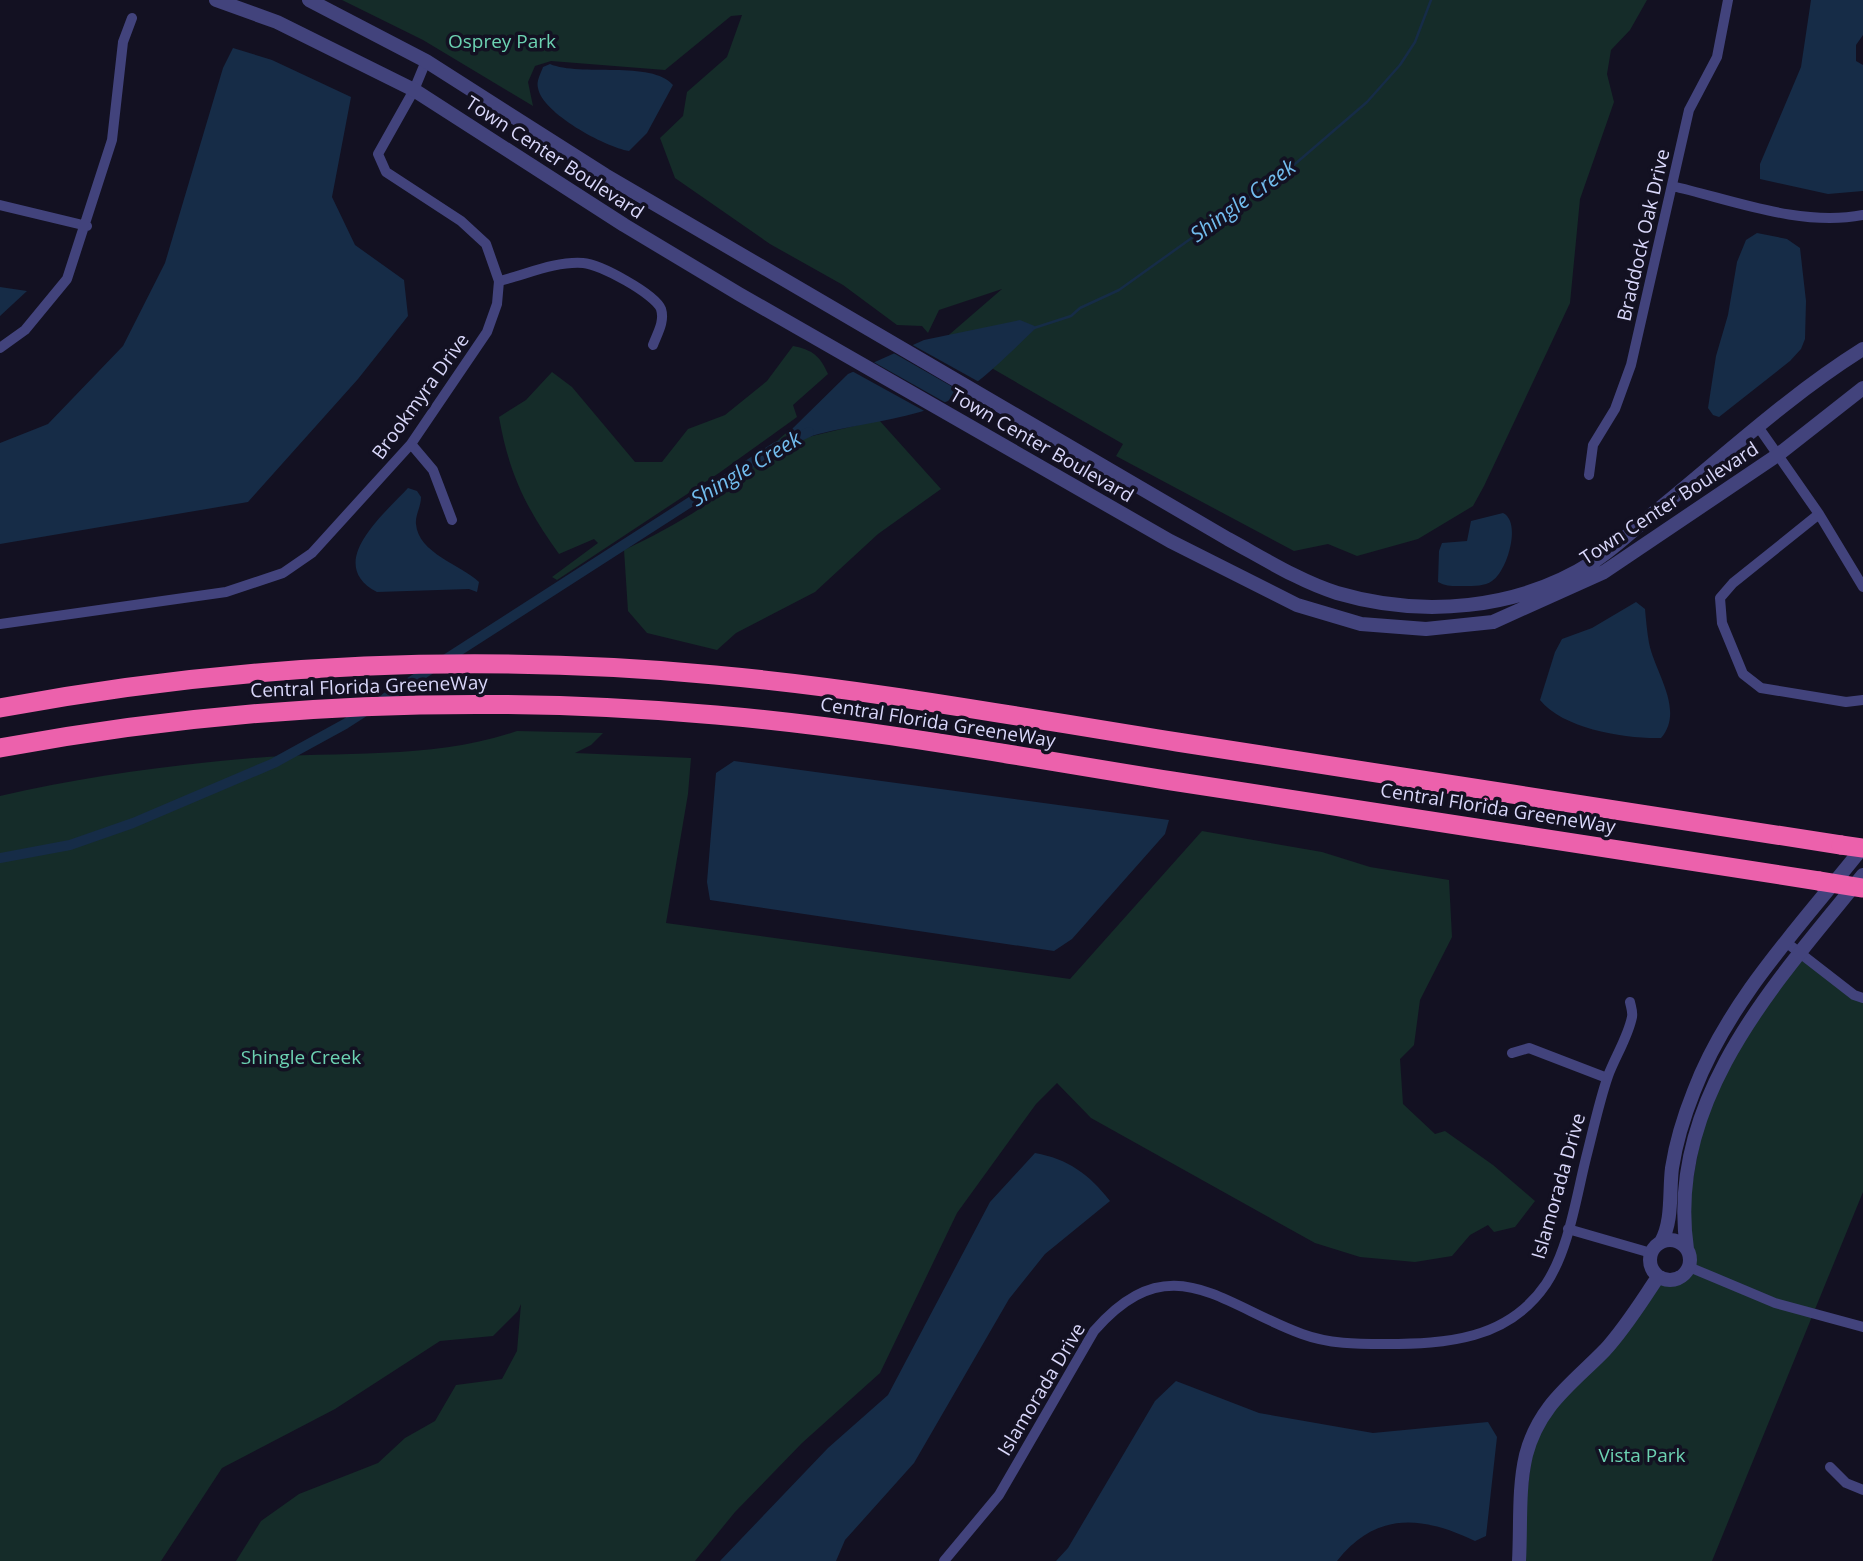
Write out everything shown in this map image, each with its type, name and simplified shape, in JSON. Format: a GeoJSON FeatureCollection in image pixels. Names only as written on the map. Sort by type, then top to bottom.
{"type":"FeatureCollection","features":[{"type":"Feature","properties":{"kind":"highway","name":"Central Florida GreeneWay"},"geometry":{"type":"LineString","coordinates":[[0,708],[185,680],[399,665],[575,666],[777,682],[1863,848]]}},
{"type":"Feature","properties":{"kind":"highway","name":"Central Florida GreeneWay"},"geometry":{"type":"LineString","coordinates":[[0,748],[190,719],[329,707],[545,704],[721,715],[879,735],[1863,888]]}},
{"type":"Feature","properties":{"kind":"street","name":"Town Center Boulevard"},"geometry":{"type":"LineString","coordinates":[[216,0],[277,22],[414,90],[624,225],[827,345],[1170,541],[1297,605],[1361,624],[1426,629],[1493,622],[1604,572],[1779,454],[1863,388]]}},
{"type":"Feature","properties":{"kind":"street","name":"Town Center Boulevard"},"geometry":{"type":"LineString","coordinates":[[309,0],[426,61],[606,175],[1295,575],[1336,592],[1398,606],[1497,601],[1548,585],[1593,562],[1759,428],[1811,382],[1863,349]]}},
{"type":"Feature","properties":{"kind":"street","name":"Braddock Oak Drive"},"geometry":{"type":"LineString","coordinates":[[1589,475],[1593,446],[1615,409],[1631,365],[1689,110],[1722,42],[1728,0]]}},
{"type":"Feature","properties":{"kind":"street"},"geometry":{"type":"LineString","coordinates":[[0,348],[25,330],[67,279],[87,226],[113,140],[123,42],[132,18]]}},
{"type":"Feature","properties":{"kind":"street","name":"Brookmyra Drive"},"geometry":{"type":"LineString","coordinates":[[0,624],[226,592],[283,573],[312,553],[411,444],[488,332],[497,304],[499,281],[486,244],[461,221],[386,172],[378,154],[414,90],[426,61]]}},
{"type":"Feature","properties":{"kind":"street"},"geometry":{"type":"LineString","coordinates":[[1672,186],[1799,216],[1824,219],[1863,215]]}},
{"type":"Feature","properties":{"kind":"street"},"geometry":{"type":"LineString","coordinates":[[0,205],[87,226]]}},
{"type":"Feature","properties":{"kind":"street"},"geometry":{"type":"LineString","coordinates":[[499,281],[556,266],[584,262],[608,271],[652,298],[661,309],[662,323],[653,345]]}},
{"type":"Feature","properties":{"kind":"street"},"geometry":{"type":"LineString","coordinates":[[1759,428],[1819,514],[1863,587]]}},
{"type":"Feature","properties":{"kind":"street"},"geometry":{"type":"LineString","coordinates":[[411,444],[433,470],[452,520]]}},
{"type":"Feature","properties":{"kind":"street"},"geometry":{"type":"LineString","coordinates":[[1819,514],[1732,583],[1720,598],[1723,623],[1743,674],[1761,688],[1846,702],[1863,699]]}},
{"type":"Feature","properties":{"kind":"street"},"geometry":{"type":"LineString","coordinates":[[1863,848],[1787,943],[1728,1024],[1694,1090],[1672,1167],[1667,1229],[1661,1242],[1651,1253],[1650,1265],[1658,1277],[1671,1280],[1680,1277],[1689,1267],[1684,1229],[1688,1175],[1708,1097],[1741,1033],[1799,954],[1863,875]]}},
{"type":"Feature","properties":{"kind":"street"},"geometry":{"type":"LineString","coordinates":[[1787,943],[1854,995],[1863,998]]}},
{"type":"Feature","properties":{"kind":"street","name":"Islamorada Drive"},"geometry":{"type":"LineString","coordinates":[[944,1561],[984,1516],[999,1494],[1094,1331],[1113,1309],[1131,1297],[1173,1286],[1197,1287],[1321,1340],[1347,1344],[1440,1344],[1465,1339],[1514,1317],[1546,1284],[1568,1229],[1607,1079],[1633,1015],[1630,1002]]}},
{"type":"Feature","properties":{"kind":"street"},"geometry":{"type":"LineString","coordinates":[[1511,1053],[1529,1048],[1607,1079]]}},
{"type":"Feature","properties":{"kind":"street"},"geometry":{"type":"LineString","coordinates":[[1568,1229],[1651,1253]]}},
{"type":"Feature","properties":{"kind":"street"},"geometry":{"type":"LineString","coordinates":[[1661,1242],[1675,1241],[1687,1249]]}},
{"type":"Feature","properties":{"kind":"street"},"geometry":{"type":"LineString","coordinates":[[1689,1267],[1775,1303],[1863,1327]]}},
{"type":"Feature","properties":{"kind":"street"},"geometry":{"type":"LineString","coordinates":[[1519,1561],[1521,1485],[1526,1454],[1535,1430],[1569,1381],[1623,1328],[1658,1277]]}},
{"type":"Feature","properties":{"kind":"street"},"geometry":{"type":"LineString","coordinates":[[1830,1467],[1846,1483],[1863,1490]]}},
{"type":"Feature","properties":{"kind":"green space","name":"Shingle Creek"},"geometry":{"type":"Polygon","coordinates":[[[342,0],[1647,0],[1630,30],[1611,50],[1607,74],[1614,102],[1580,199],[1570,303],[1484,486],[1473,506],[1418,539],[1357,556],[1328,544],[1294,551],[1116,456],[1123,444],[943,340],[1002,289],[939,310],[928,333],[922,326],[897,325],[843,285],[770,244],[675,178],[660,138],[683,116],[687,92],[727,57],[742,15],[731,16],[665,70],[551,61],[535,66],[528,82],[533,106],[423,40],[342,0]]]}},
{"type":"Feature","properties":{"kind":"green space"},"geometry":{"type":"Polygon","coordinates":[[[793,346],[815,355],[828,374],[793,405],[797,417],[719,473],[557,580],[552,577],[598,543],[594,539],[559,554],[520,490],[508,456],[499,417],[526,400],[552,372],[572,387],[635,462],[662,462],[688,429],[725,415],[767,381],[793,346]]]}},
{"type":"Feature","properties":{"kind":"green space"},"geometry":{"type":"Polygon","coordinates":[[[879,420],[941,489],[878,534],[815,592],[736,633],[717,650],[647,633],[628,611],[624,550],[673,525],[720,495],[792,429],[798,437],[804,438],[879,420]]]}},
{"type":"Feature","properties":{"kind":"green space","name":"Shingle Creek"},"geometry":{"type":"Polygon","coordinates":[[[517,731],[603,733],[591,745],[575,753],[691,758],[688,794],[666,923],[1070,979],[1202,831],[1322,852],[1370,867],[1449,880],[1452,937],[1420,1000],[1414,1045],[1400,1059],[1403,1104],[1435,1134],[1445,1131],[1493,1165],[1535,1201],[1515,1227],[1494,1232],[1488,1225],[1470,1235],[1452,1256],[1415,1262],[1360,1257],[1315,1243],[1091,1118],[1057,1083],[1036,1104],[957,1213],[880,1373],[802,1443],[735,1512],[695,1561],[236,1561],[261,1521],[299,1494],[378,1463],[405,1438],[435,1421],[456,1385],[502,1379],[517,1351],[521,1304],[518,1311],[493,1336],[440,1341],[335,1409],[222,1468],[161,1561],[0,1561],[0,796],[94,777],[158,768],[253,758],[420,750],[485,740],[517,731]]]}},
{"type":"Feature","properties":{"kind":"green space","name":"Vista Park"},"geometry":{"type":"Polygon","coordinates":[[[1799,954],[1863,998],[1863,1192],[1712,1561],[1519,1561],[1535,1430],[1602,1352],[1658,1277],[1676,1278],[1689,1267],[1684,1229],[1708,1098],[1799,954]]]}},
{"type":"Feature","properties":{"kind":"water"},"geometry":{"type":"Polygon","coordinates":[[[1811,0],[1863,0],[1863,35],[1856,45],[1856,61],[1863,65],[1863,191],[1828,194],[1760,179],[1760,164],[1801,67],[1811,0]]]}},
{"type":"Feature","properties":{"kind":"water"},"geometry":{"type":"Polygon","coordinates":[[[233,48],[272,60],[351,97],[332,197],[355,245],[404,280],[408,316],[358,379],[248,502],[0,544],[0,443],[48,424],[123,346],[165,263],[223,68],[233,48]]]}},
{"type":"Feature","properties":{"kind":"water"},"geometry":{"type":"Polygon","coordinates":[[[550,64],[563,68],[649,73],[663,77],[673,85],[647,133],[629,151],[591,136],[551,108],[542,98],[538,85],[543,67],[550,64]]]}},
{"type":"Feature","properties":{"kind":"water"},"geometry":{"type":"Polygon","coordinates":[[[1757,233],[1787,239],[1800,248],[1806,301],[1805,339],[1801,349],[1790,361],[1719,417],[1713,415],[1708,408],[1716,356],[1728,315],[1737,262],[1746,240],[1757,233]]]}},
{"type":"Feature","properties":{"kind":"water"},"geometry":{"type":"Polygon","coordinates":[[[0,287],[27,291],[0,316],[0,287]]]}},
{"type":"Feature","properties":{"kind":"water"},"geometry":{"type":"Polygon","coordinates":[[[1020,320],[1037,327],[984,377],[954,398],[906,416],[804,438],[798,437],[792,429],[848,374],[924,340],[1020,320]]]}},
{"type":"Feature","properties":{"kind":"water"},"geometry":{"type":"Polygon","coordinates":[[[408,488],[417,491],[421,497],[416,524],[424,543],[479,582],[477,592],[469,589],[377,592],[362,581],[356,568],[357,554],[363,540],[373,525],[408,488]]]}},
{"type":"Feature","properties":{"kind":"water"},"geometry":{"type":"Polygon","coordinates":[[[1503,513],[1509,518],[1512,536],[1507,558],[1498,576],[1489,583],[1479,585],[1451,586],[1438,582],[1439,551],[1442,543],[1467,541],[1471,521],[1503,513]]]}},
{"type":"Feature","properties":{"kind":"water"},"geometry":{"type":"Polygon","coordinates":[[[1636,602],[1645,609],[1652,655],[1669,704],[1668,727],[1661,738],[1631,737],[1579,725],[1550,710],[1540,700],[1555,652],[1562,639],[1592,628],[1636,602]]]}},
{"type":"Feature","properties":{"kind":"water"},"geometry":{"type":"Polygon","coordinates":[[[734,761],[1169,820],[1165,834],[1072,939],[1054,951],[710,900],[707,882],[716,773],[734,761]]]}},
{"type":"Feature","properties":{"kind":"water"},"geometry":{"type":"Polygon","coordinates":[[[1035,1153],[1058,1159],[1077,1169],[1110,1201],[1045,1254],[1009,1299],[914,1463],[845,1540],[836,1561],[720,1561],[828,1448],[888,1395],[990,1202],[1035,1153]]]}},
{"type":"Feature","properties":{"kind":"water"},"geometry":{"type":"Polygon","coordinates":[[[1176,1381],[1259,1413],[1373,1433],[1488,1422],[1497,1437],[1486,1536],[1475,1541],[1437,1527],[1401,1523],[1368,1533],[1337,1561],[1056,1561],[1068,1548],[1155,1401],[1176,1381]]]}},
{"type":"Feature","properties":{"kind":"pier"},"geometry":{"type":"Polygon","coordinates":[[[909,343],[981,383],[965,394],[890,351],[909,343]]]}},
{"type":"Feature","properties":{"kind":"pier"},"geometry":{"type":"Polygon","coordinates":[[[870,360],[948,404],[928,413],[850,370],[870,360]]]}},
{"type":"Feature","properties":{"kind":"waterway","name":"Shingle Creek"},"geometry":{"type":"LineString","coordinates":[[1034,328],[1071,316],[1080,308],[1119,290],[1295,164],[1367,102],[1400,65],[1415,42],[1431,0]]}},
{"type":"Feature","properties":{"kind":"waterway","name":"Shingle Creek"},"geometry":{"type":"LineString","coordinates":[[0,858],[70,845],[133,823],[274,763],[345,724],[776,447],[809,432]]}},
{"type":"Feature","properties":{"kind":"park label","name":"Osprey Park"},"geometry":{"type":"Point","coordinates":[502,41]}}]}
